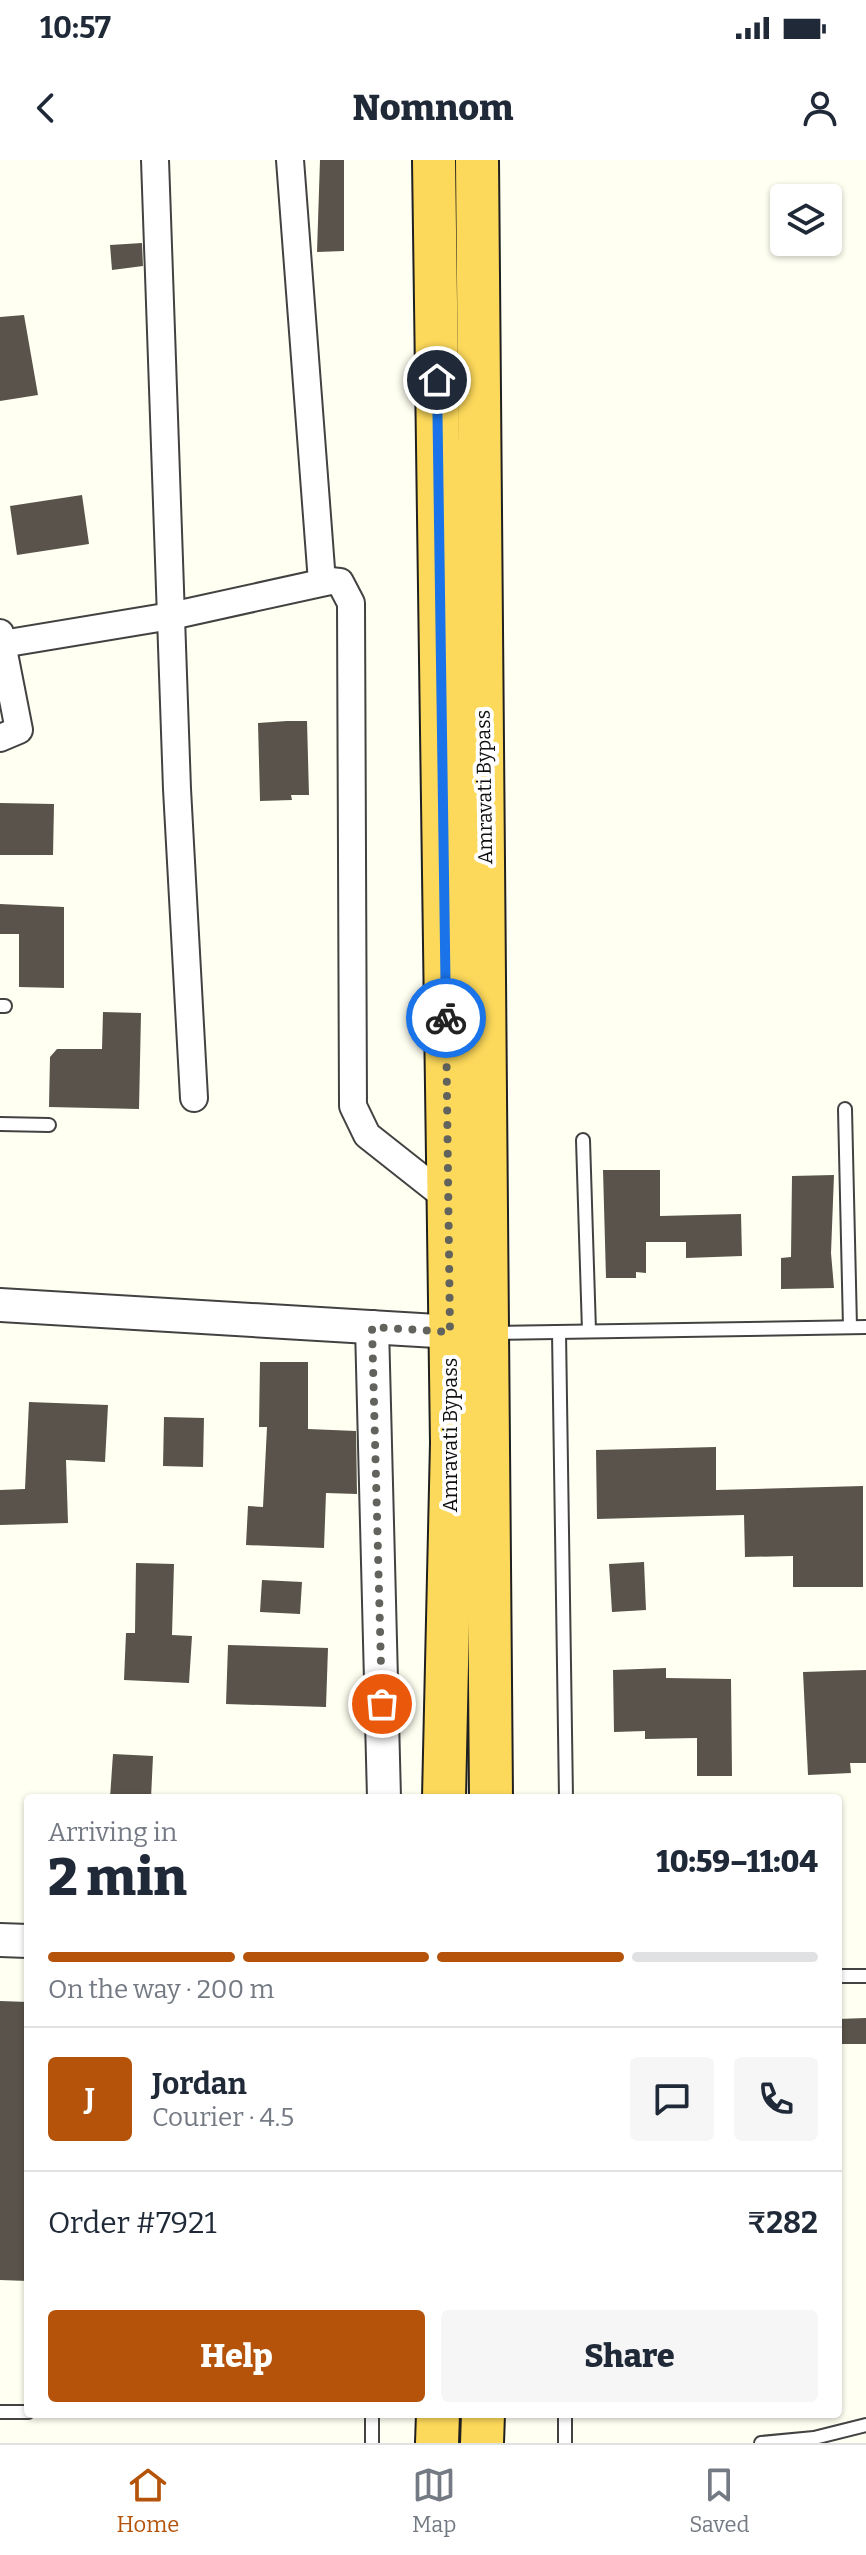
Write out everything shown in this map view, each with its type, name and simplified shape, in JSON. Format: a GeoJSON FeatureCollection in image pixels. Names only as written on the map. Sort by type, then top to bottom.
{"type":"FeatureCollection","features":[{"type":"Feature","properties":{"kind":"highway","name":"Amravati Bypass"},"geometry":{"type":"LineString","coordinates":[[434,160],[448,1199],[470,1333],[452,1443],[444,1794]]}},
{"type":"Feature","properties":{"kind":"highway","name":"Amravati Bypass"},"geometry":{"type":"LineString","coordinates":[[477,160],[470,1333],[491,1794]]}},
{"type":"Feature","properties":{"kind":"highway"},"geometry":{"type":"LineString","coordinates":[[437,2443],[438,2418]]}},
{"type":"Feature","properties":{"kind":"highway"},"geometry":{"type":"LineString","coordinates":[[482,2443],[483,2418]]}},
{"type":"Feature","properties":{"kind":"street"},"geometry":{"type":"LineString","coordinates":[[155,160],[171,616],[194,1098]]}},
{"type":"Feature","properties":{"kind":"street"},"geometry":{"type":"LineString","coordinates":[[290,160],[322,582]]}},
{"type":"Feature","properties":{"kind":"street"},"geometry":{"type":"LineString","coordinates":[[0,738],[19,730],[1,638],[171,616],[322,582],[340,582],[351,603],[353,1106],[367,1135],[448,1199]]}},
{"type":"Feature","properties":{"kind":"street"},"geometry":{"type":"LineString","coordinates":[[0,1305],[470,1333]]}},
{"type":"Feature","properties":{"kind":"street"},"geometry":{"type":"LineString","coordinates":[[372,1327],[384,1794]]}},
{"type":"Feature","properties":{"kind":"street"},"geometry":{"type":"LineString","coordinates":[[0,1940],[24,1941]]}},
{"type":"Feature","properties":{"kind":"lane"},"geometry":{"type":"LineString","coordinates":[[845,1109],[850,1327]]}},
{"type":"Feature","properties":{"kind":"lane"},"geometry":{"type":"LineString","coordinates":[[0,1124],[49,1125]]}},
{"type":"Feature","properties":{"kind":"lane"},"geometry":{"type":"LineString","coordinates":[[583,1140],[589,1331]]}},
{"type":"Feature","properties":{"kind":"lane"},"geometry":{"type":"LineString","coordinates":[[470,1333],[866,1327]]}},
{"type":"Feature","properties":{"kind":"lane"},"geometry":{"type":"LineString","coordinates":[[559,1332],[566,1794]]}},
{"type":"Feature","properties":{"kind":"lane"},"geometry":{"type":"LineString","coordinates":[[842,1976],[866,1976]]}},
{"type":"Feature","properties":{"kind":"lane"},"geometry":{"type":"LineString","coordinates":[[0,2412],[24,2412]]}},
{"type":"Feature","properties":{"kind":"lane"},"geometry":{"type":"LineString","coordinates":[[372,2418],[372,2443]]}},
{"type":"Feature","properties":{"kind":"lane"},"geometry":{"type":"LineString","coordinates":[[565,2418],[565,2443]]}},
{"type":"Feature","properties":{"kind":"lane"},"geometry":{"type":"LineString","coordinates":[[761,2443],[814,2438],[866,2425]]}},
{"type":"Feature","properties":{"kind":"building"},"geometry":{"type":"Polygon","coordinates":[[[320,160],[344,160],[344,251],[317,252],[320,160]]]}},
{"type":"Feature","properties":{"kind":"building"},"geometry":{"type":"Polygon","coordinates":[[[142,243],[143,266],[112,270],[110,245],[142,243]]]}},
{"type":"Feature","properties":{"kind":"building"},"geometry":{"type":"Polygon","coordinates":[[[24,315],[38,395],[0,401],[0,317],[24,315]]]}},
{"type":"Feature","properties":{"kind":"building"},"geometry":{"type":"Polygon","coordinates":[[[82,495],[89,544],[17,555],[10,506],[82,495]]]}},
{"type":"Feature","properties":{"kind":"building"},"geometry":{"type":"Polygon","coordinates":[[[307,721],[309,795],[291,795],[292,800],[260,801],[258,723],[307,721]]]}},
{"type":"Feature","properties":{"kind":"building"},"geometry":{"type":"Polygon","coordinates":[[[0,803],[54,804],[53,855],[0,855],[0,803]]]}},
{"type":"Feature","properties":{"kind":"building"},"geometry":{"type":"Polygon","coordinates":[[[0,904],[64,907],[64,988],[19,987],[19,934],[0,934],[0,904]]]}},
{"type":"Feature","properties":{"kind":"building"},"geometry":{"type":"Polygon","coordinates":[[[103,1012],[141,1013],[139,1109],[49,1107],[50,1057],[57,1049],[102,1049],[103,1012]]]}},
{"type":"Feature","properties":{"kind":"building"},"geometry":{"type":"Polygon","coordinates":[[[603,1170],[660,1170],[660,1216],[741,1214],[742,1256],[686,1258],[686,1242],[646,1242],[646,1273],[636,1272],[636,1278],[606,1278],[603,1170]]]}},
{"type":"Feature","properties":{"kind":"building"},"geometry":{"type":"Polygon","coordinates":[[[834,1175],[831,1253],[834,1288],[781,1289],[781,1258],[791,1257],[792,1176],[834,1175]]]}},
{"type":"Feature","properties":{"kind":"building"},"geometry":{"type":"Polygon","coordinates":[[[260,1362],[308,1362],[308,1429],[356,1431],[357,1494],[326,1493],[324,1548],[246,1545],[248,1506],[263,1507],[267,1427],[259,1427],[260,1362]]]}},
{"type":"Feature","properties":{"kind":"building"},"geometry":{"type":"Polygon","coordinates":[[[29,1402],[108,1405],[105,1462],[66,1460],[68,1523],[0,1525],[0,1490],[25,1489],[29,1402]]]}},
{"type":"Feature","properties":{"kind":"building"},"geometry":{"type":"Polygon","coordinates":[[[164,1417],[204,1418],[203,1467],[163,1466],[164,1417]]]}},
{"type":"Feature","properties":{"kind":"building"},"geometry":{"type":"Polygon","coordinates":[[[716,1447],[716,1490],[863,1486],[863,1587],[793,1587],[793,1556],[745,1557],[744,1515],[597,1519],[596,1450],[716,1447]]]}},
{"type":"Feature","properties":{"kind":"building"},"geometry":{"type":"Polygon","coordinates":[[[644,1562],[646,1610],[612,1612],[609,1564],[644,1562]]]}},
{"type":"Feature","properties":{"kind":"building"},"geometry":{"type":"Polygon","coordinates":[[[136,1563],[174,1564],[172,1635],[192,1636],[189,1683],[124,1680],[126,1633],[135,1633],[136,1563]]]}},
{"type":"Feature","properties":{"kind":"building"},"geometry":{"type":"Polygon","coordinates":[[[262,1580],[302,1582],[300,1614],[260,1612],[262,1580]]]}},
{"type":"Feature","properties":{"kind":"building"},"geometry":{"type":"Polygon","coordinates":[[[228,1645],[328,1648],[326,1707],[226,1704],[228,1645]]]}},
{"type":"Feature","properties":{"kind":"building"},"geometry":{"type":"Polygon","coordinates":[[[666,1668],[666,1678],[731,1679],[732,1776],[697,1776],[697,1738],[645,1739],[645,1731],[614,1732],[613,1670],[666,1668]]]}},
{"type":"Feature","properties":{"kind":"building"},"geometry":{"type":"Polygon","coordinates":[[[866,1670],[866,1763],[850,1763],[851,1773],[808,1775],[803,1672],[866,1670]]]}},
{"type":"Feature","properties":{"kind":"building"},"geometry":{"type":"Polygon","coordinates":[[[113,1754],[153,1756],[151,1794],[110,1794],[113,1754]]]}},
{"type":"Feature","properties":{"kind":"building"},"geometry":{"type":"Polygon","coordinates":[[[0,2001],[24,2002],[24,2281],[0,2280],[0,2001]]]}},
{"type":"Feature","properties":{"kind":"building"},"geometry":{"type":"Polygon","coordinates":[[[866,2018],[866,2044],[842,2044],[842,2019],[866,2018]]]}},
{"type":"Feature","properties":{"kind":"way so far"},"geometry":{"type":"LineString","coordinates":[[382,1704],[372,1327],[450,1332],[446,1018]]}},
{"type":"Feature","properties":{"kind":"route"},"geometry":{"type":"LineString","coordinates":[[437,380],[446,1018]]}}]}
